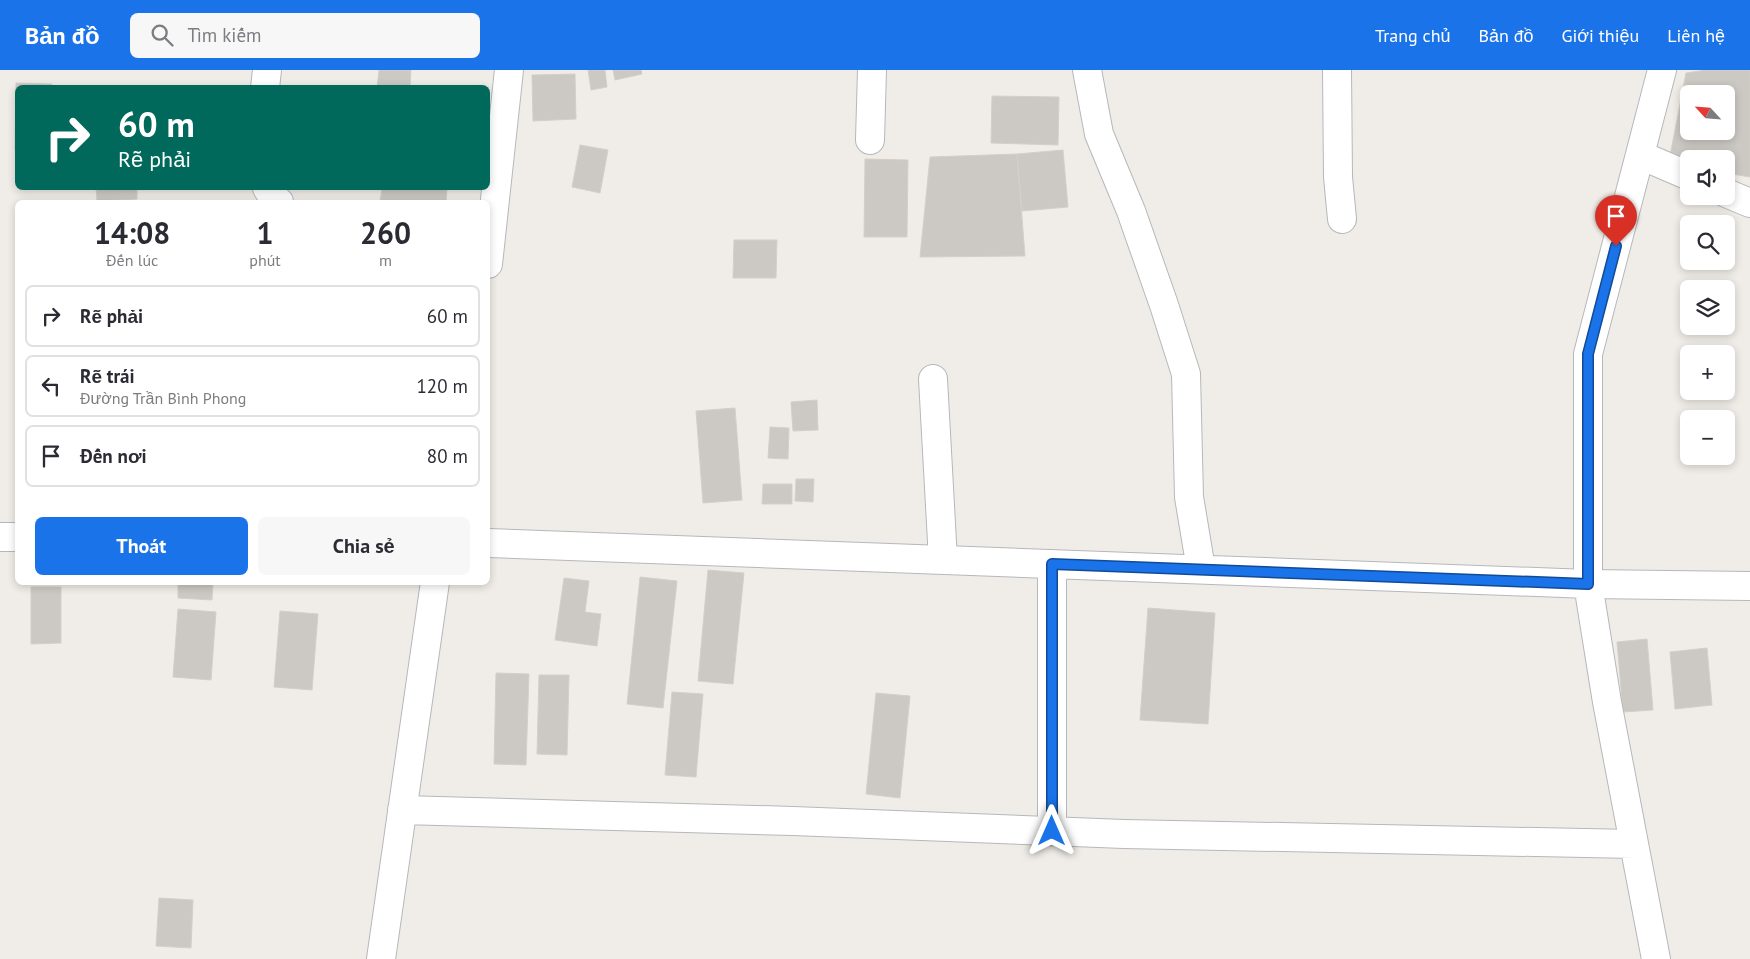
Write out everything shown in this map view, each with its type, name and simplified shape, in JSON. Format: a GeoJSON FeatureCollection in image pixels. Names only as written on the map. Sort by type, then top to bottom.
{"type":"FeatureCollection","features":[{"type":"Feature","properties":{"kind":"street"},"geometry":{"type":"LineString","coordinates":[[265,85],[267,70]]}},
{"type":"Feature","properties":{"kind":"street"},"geometry":{"type":"LineString","coordinates":[[490,246],[509,70]]}},
{"type":"Feature","properties":{"kind":"street"},"geometry":{"type":"LineString","coordinates":[[870,140],[872,70]]}},
{"type":"Feature","properties":{"kind":"street"},"geometry":{"type":"LineString","coordinates":[[1087,70],[1099,134],[1131,211],[1186,374],[1189,497],[1201,569]]}},
{"type":"Feature","properties":{"kind":"street"},"geometry":{"type":"LineString","coordinates":[[1337,70],[1338,177],[1342,219]]}},
{"type":"Feature","properties":{"kind":"street"},"geometry":{"type":"LineString","coordinates":[[1656,959],[1607,702],[1588,584],[1588,354],[1662,70]]}},
{"type":"Feature","properties":{"kind":"street"},"geometry":{"type":"LineString","coordinates":[[1640,155],[1680,172]]}},
{"type":"Feature","properties":{"kind":"street"},"geometry":{"type":"LineString","coordinates":[[268,190],[277,200]]}},
{"type":"Feature","properties":{"kind":"street"},"geometry":{"type":"LineString","coordinates":[[1735,196],[1750,203]]}},
{"type":"Feature","properties":{"kind":"street"},"geometry":{"type":"LineString","coordinates":[[933,379],[943,560]]}},
{"type":"Feature","properties":{"kind":"street"},"geometry":{"type":"LineString","coordinates":[[0,537],[15,537]]}},
{"type":"Feature","properties":{"kind":"street"},"geometry":{"type":"LineString","coordinates":[[490,543],[1588,584],[1750,586]]}},
{"type":"Feature","properties":{"kind":"street"},"geometry":{"type":"LineString","coordinates":[[1052,564],[1052,831]]}},
{"type":"Feature","properties":{"kind":"street"},"geometry":{"type":"LineString","coordinates":[[381,959],[435,585]]}},
{"type":"Feature","properties":{"kind":"street"},"geometry":{"type":"LineString","coordinates":[[402,810],[1052,831],[1634,844]]}},
{"type":"Feature","properties":{"kind":"building"},"geometry":{"type":"Polygon","coordinates":[[[379,70],[411,70],[410,85],[377,85],[379,70]]]}},
{"type":"Feature","properties":{"kind":"building"},"geometry":{"type":"Polygon","coordinates":[[[588,70],[605,70],[607,87],[591,90],[588,70]]]}},
{"type":"Feature","properties":{"kind":"building"},"geometry":{"type":"Polygon","coordinates":[[[613,70],[641,70],[642,74],[615,80],[613,70]]]}},
{"type":"Feature","properties":{"kind":"building"},"geometry":{"type":"Polygon","coordinates":[[[1706,70],[1750,70],[1750,177],[1735,174],[1735,150],[1680,150],[1680,163],[1669,161],[1680,104],[1680,140],[1735,140],[1735,85],[1684,85],[1686,73],[1706,70]]]}},
{"type":"Feature","properties":{"kind":"building"},"geometry":{"type":"Polygon","coordinates":[[[575,74],[576,119],[533,121],[532,75],[575,74]]]}},
{"type":"Feature","properties":{"kind":"building"},"geometry":{"type":"Polygon","coordinates":[[[16,83],[52,84],[52,85],[16,85],[16,83]]]}},
{"type":"Feature","properties":{"kind":"building"},"geometry":{"type":"Polygon","coordinates":[[[992,96],[1059,97],[1058,145],[991,143],[992,96]]]}},
{"type":"Feature","properties":{"kind":"building"},"geometry":{"type":"Polygon","coordinates":[[[580,145],[608,150],[600,193],[572,187],[580,145]]]}},
{"type":"Feature","properties":{"kind":"building"},"geometry":{"type":"Polygon","coordinates":[[[1063,150],[1068,207],[1022,211],[1017,154],[1063,150]]]}},
{"type":"Feature","properties":{"kind":"building"},"geometry":{"type":"Polygon","coordinates":[[[1017,154],[1025,256],[920,257],[930,157],[1017,154]]]}},
{"type":"Feature","properties":{"kind":"building"},"geometry":{"type":"Polygon","coordinates":[[[865,159],[908,160],[907,237],[864,237],[865,159]]]}},
{"type":"Feature","properties":{"kind":"building"},"geometry":{"type":"Polygon","coordinates":[[[96,190],[137,190],[137,199],[97,200],[96,190]]]}},
{"type":"Feature","properties":{"kind":"building"},"geometry":{"type":"Polygon","coordinates":[[[382,190],[447,190],[446,200],[380,200],[382,190]]]}},
{"type":"Feature","properties":{"kind":"building"},"geometry":{"type":"Polygon","coordinates":[[[734,240],[777,240],[776,278],[733,278],[734,240]]]}},
{"type":"Feature","properties":{"kind":"building"},"geometry":{"type":"Polygon","coordinates":[[[817,400],[818,430],[793,431],[791,402],[817,400]]]}},
{"type":"Feature","properties":{"kind":"building"},"geometry":{"type":"Polygon","coordinates":[[[735,408],[742,500],[703,503],[696,411],[735,408]]]}},
{"type":"Feature","properties":{"kind":"building"},"geometry":{"type":"Polygon","coordinates":[[[770,427],[789,428],[788,459],[768,458],[770,427]]]}},
{"type":"Feature","properties":{"kind":"building"},"geometry":{"type":"Polygon","coordinates":[[[796,479],[814,479],[813,502],[795,501],[796,479]]]}},
{"type":"Feature","properties":{"kind":"building"},"geometry":{"type":"Polygon","coordinates":[[[763,484],[792,484],[792,504],[762,504],[763,484]]]}},
{"type":"Feature","properties":{"kind":"building"},"geometry":{"type":"Polygon","coordinates":[[[708,570],[744,573],[733,684],[698,681],[708,570]]]}},
{"type":"Feature","properties":{"kind":"building"},"geometry":{"type":"Polygon","coordinates":[[[640,577],[677,581],[663,708],[627,704],[640,577]]]}},
{"type":"Feature","properties":{"kind":"building"},"geometry":{"type":"Polygon","coordinates":[[[564,578],[589,581],[585,612],[601,614],[597,646],[555,640],[564,578]]]}},
{"type":"Feature","properties":{"kind":"building"},"geometry":{"type":"Polygon","coordinates":[[[178,585],[213,585],[212,600],[178,598],[178,585]]]}},
{"type":"Feature","properties":{"kind":"building"},"geometry":{"type":"Polygon","coordinates":[[[31,587],[61,587],[61,643],[31,644],[31,587]]]}},
{"type":"Feature","properties":{"kind":"building"},"geometry":{"type":"Polygon","coordinates":[[[1148,608],[1215,613],[1208,724],[1140,720],[1148,608]]]}},
{"type":"Feature","properties":{"kind":"building"},"geometry":{"type":"Polygon","coordinates":[[[178,609],[216,612],[211,680],[173,677],[178,609]]]}},
{"type":"Feature","properties":{"kind":"building"},"geometry":{"type":"Polygon","coordinates":[[[280,611],[318,614],[312,690],[274,687],[280,611]]]}},
{"type":"Feature","properties":{"kind":"building"},"geometry":{"type":"Polygon","coordinates":[[[1647,639],[1653,710],[1623,712],[1617,642],[1647,639]]]}},
{"type":"Feature","properties":{"kind":"building"},"geometry":{"type":"Polygon","coordinates":[[[1707,648],[1712,705],[1675,709],[1670,652],[1707,648]]]}},
{"type":"Feature","properties":{"kind":"building"},"geometry":{"type":"Polygon","coordinates":[[[496,673],[529,674],[526,765],[494,764],[496,673]]]}},
{"type":"Feature","properties":{"kind":"building"},"geometry":{"type":"Polygon","coordinates":[[[539,675],[569,675],[567,755],[537,754],[539,675]]]}},
{"type":"Feature","properties":{"kind":"building"},"geometry":{"type":"Polygon","coordinates":[[[672,692],[703,694],[696,777],[665,775],[672,692]]]}},
{"type":"Feature","properties":{"kind":"building"},"geometry":{"type":"Polygon","coordinates":[[[876,693],[910,696],[900,798],[866,794],[876,693]]]}},
{"type":"Feature","properties":{"kind":"building"},"geometry":{"type":"Polygon","coordinates":[[[159,898],[193,900],[191,948],[156,946],[159,898]]]}},
{"type":"Feature","properties":{"kind":"route"},"geometry":{"type":"LineString","coordinates":[[1052,831],[1052,564],[1588,584],[1588,354],[1616,246]]}}]}
